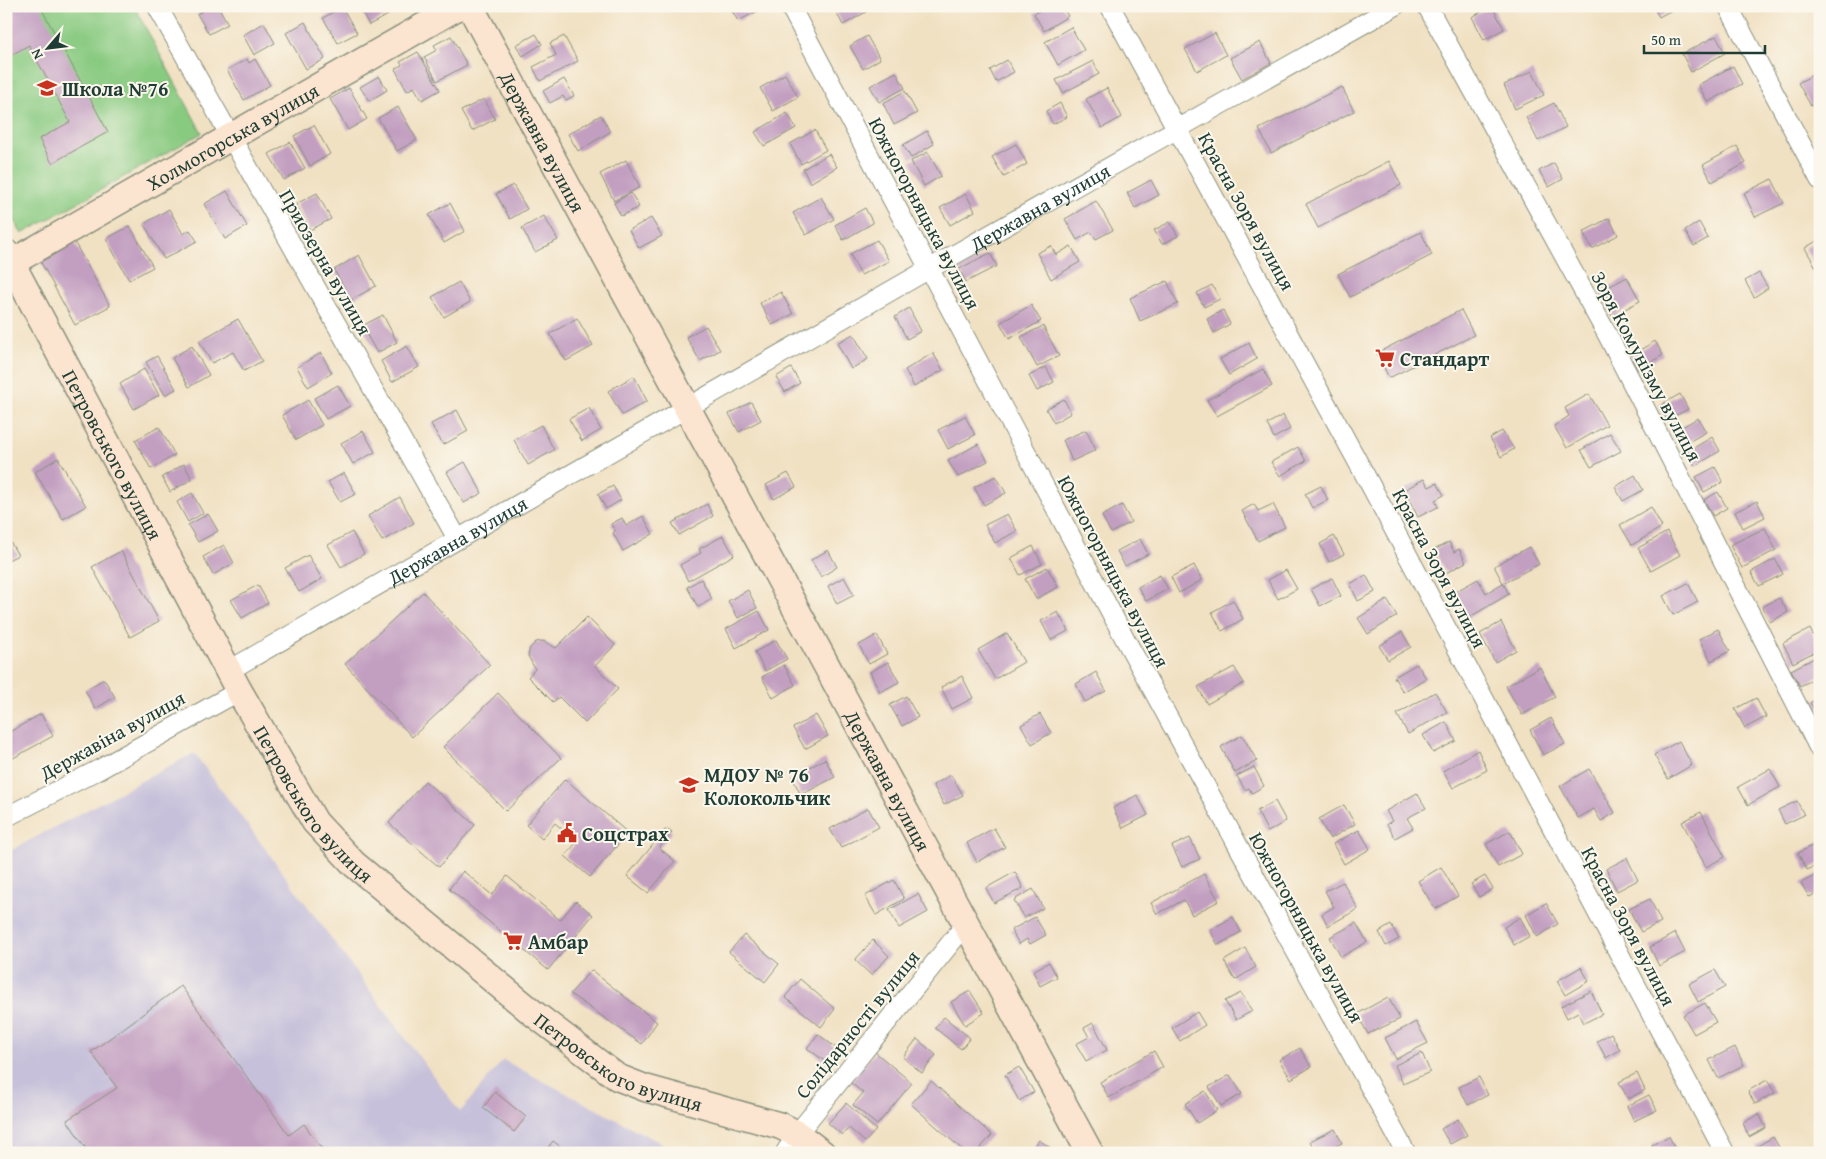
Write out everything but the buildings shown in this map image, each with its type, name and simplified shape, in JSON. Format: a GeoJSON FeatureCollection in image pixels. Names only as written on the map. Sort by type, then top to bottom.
{"type":"FeatureCollection","features":[{"type":"Feature","properties":{"kind":"main road","name":"Холмогорська вулиця"},"geometry":{"type":"LineString","coordinates":[[8,260],[230,137],[459,6]]}},
{"type":"Feature","properties":{"kind":"main road","name":"Державна вулиця"},"geometry":{"type":"LineString","coordinates":[[470,6],[1090,1153]]}},
{"type":"Feature","properties":{"kind":"main road","name":"Петровського вулиця"},"geometry":{"type":"LineString","coordinates":[[8,260],[233,681],[305,806],[327,837],[361,870],[593,1061],[628,1082],[781,1126],[791,1143],[822,1153]]}},
{"type":"Feature","properties":{"kind":"street","name":"Приозерна вулиця"},"geometry":{"type":"LineString","coordinates":[[157,6],[457,538]]}},
{"type":"Feature","properties":{"kind":"street","name":"Южногорняцька вулиця"},"geometry":{"type":"LineString","coordinates":[[790,6],[1128,646],[1406,1153]]}},
{"type":"Feature","properties":{"kind":"street","name":"Красна Зоря вулиця"},"geometry":{"type":"LineString","coordinates":[[1110,6],[1372,488],[1725,1153]]}},
{"type":"Feature","properties":{"kind":"street","name":"Державна вулиця"},"geometry":{"type":"LineString","coordinates":[[233,681],[457,538],[1176,128],[1395,6]]}},
{"type":"Feature","properties":{"kind":"street","name":"Зоря Комунізму вулиця"},"geometry":{"type":"LineString","coordinates":[[1427,6],[1607,334],[1820,750]]}},
{"type":"Feature","properties":{"kind":"street"},"geometry":{"type":"LineString","coordinates":[[1728,6],[1820,180]]}},
{"type":"Feature","properties":{"kind":"street","name":"Державіна вулиця"},"geometry":{"type":"LineString","coordinates":[[6,817],[100,769],[233,681]]}},
{"type":"Feature","properties":{"kind":"street","name":"Солідарності вулиця"},"geometry":{"type":"LineString","coordinates":[[791,1143],[966,924]]}},
{"type":"Feature","properties":{"kind":"shaded area"},"geometry":{"type":"Polygon","coordinates":[[[194,753],[460,1112],[503,1060],[680,1153],[6,1153],[6,853],[194,753]]]}},
{"type":"Feature","properties":{"kind":"green space"},"geometry":{"type":"Polygon","coordinates":[[[6,6],[134,6],[202,133],[22,234],[6,204],[6,6]]]}},
{"type":"Feature","properties":{"kind":"place","name":"Школа №76"},"geometry":{"type":"Point","coordinates":[47,88]}},
{"type":"Feature","properties":{"kind":"place","name":"Стандарт"},"geometry":{"type":"Point","coordinates":[1385,358]}},
{"type":"Feature","properties":{"kind":"place","name":"МДОУ № 76 Колокольчик"},"geometry":{"type":"Point","coordinates":[689,785]}},
{"type":"Feature","properties":{"kind":"place","name":"Соцстрах"},"geometry":{"type":"Point","coordinates":[567,833]}},
{"type":"Feature","properties":{"kind":"place","name":"Амбар"},"geometry":{"type":"Point","coordinates":[513,941]}}]}
